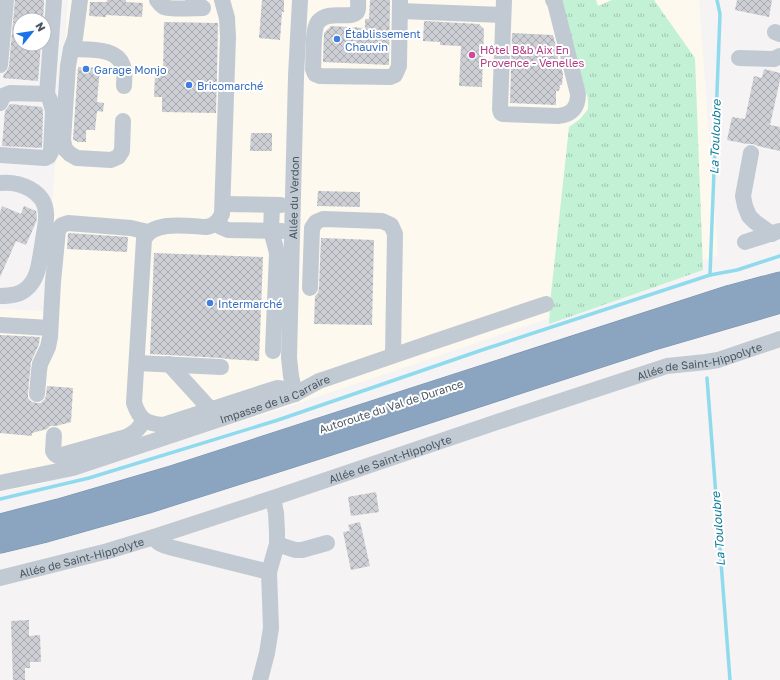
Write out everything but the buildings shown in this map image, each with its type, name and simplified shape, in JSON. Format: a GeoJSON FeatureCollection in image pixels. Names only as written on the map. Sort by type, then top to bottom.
{"type":"FeatureCollection","features":[{"type":"Feature","properties":{"kind":"highway","name":"Autoroute du Val de Durance"},"geometry":{"type":"LineString","coordinates":[[0,525],[60,510],[174,476],[731,296],[780,283]]}},
{"type":"Feature","properties":{"kind":"highway","name":"Autoroute du Val de Durance"},"geometry":{"type":"LineString","coordinates":[[0,542],[46,531],[146,502],[318,448],[650,340],[780,302]]}},
{"type":"Feature","properties":{"kind":"street"},"geometry":{"type":"LineString","coordinates":[[0,65],[6,0]]}},
{"type":"Feature","properties":{"kind":"street"},"geometry":{"type":"LineString","coordinates":[[0,155],[45,158],[49,156],[51,152],[53,111],[47,94],[54,0]]}},
{"type":"Feature","properties":{"kind":"street"},"geometry":{"type":"LineString","coordinates":[[80,0],[75,38],[71,49],[68,66],[63,140],[65,149],[77,158],[111,160],[118,157],[122,151],[123,121]]}},
{"type":"Feature","properties":{"kind":"street"},"geometry":{"type":"LineString","coordinates":[[37,394],[40,364],[48,347],[58,230],[62,225],[68,223],[130,228],[148,232],[166,226],[211,226],[216,224],[222,214],[228,37],[227,18],[223,4],[198,4],[170,8],[164,7],[157,0]]}},
{"type":"Feature","properties":{"kind":"street","name":"Allée du Verdon"},"geometry":{"type":"LineString","coordinates":[[295,394],[289,358],[296,76],[300,0]]}},
{"type":"Feature","properties":{"kind":"street"},"geometry":{"type":"LineString","coordinates":[[315,74],[313,69],[315,31],[318,23],[323,18],[330,15],[356,14],[358,11],[358,0]]}},
{"type":"Feature","properties":{"kind":"street"},"geometry":{"type":"LineString","coordinates":[[296,76],[309,77],[315,74],[320,76],[390,77],[395,75],[400,66],[400,6],[503,8],[501,113],[565,116],[574,110],[578,102],[578,94],[552,0]]}},
{"type":"Feature","properties":{"kind":"street"},"geometry":{"type":"LineString","coordinates":[[71,49],[107,51],[115,56],[122,64],[124,71],[124,86]]}},
{"type":"Feature","properties":{"kind":"street"},"geometry":{"type":"LineString","coordinates":[[739,58],[774,59],[780,56]]}},
{"type":"Feature","properties":{"kind":"street"},"geometry":{"type":"LineString","coordinates":[[1,94],[47,94]]}},
{"type":"Feature","properties":{"kind":"street"},"geometry":{"type":"LineString","coordinates":[[751,153],[743,196],[745,206],[755,222],[776,232]]}},
{"type":"Feature","properties":{"kind":"street"},"geometry":{"type":"LineString","coordinates":[[0,183],[6,182],[19,184],[31,189],[45,204],[47,214],[38,271],[33,281],[26,289],[18,294],[0,296]]}},
{"type":"Feature","properties":{"kind":"street"},"geometry":{"type":"LineString","coordinates":[[223,204],[293,206]]}},
{"type":"Feature","properties":{"kind":"street"},"geometry":{"type":"LineString","coordinates":[[272,205],[271,231],[277,253],[273,351]]}},
{"type":"Feature","properties":{"kind":"street"},"geometry":{"type":"LineString","coordinates":[[310,288],[312,228],[316,222],[323,219],[382,221],[391,225],[395,234],[393,356]]}},
{"type":"Feature","properties":{"kind":"street"},"geometry":{"type":"LineString","coordinates":[[216,224],[221,228],[228,230],[292,231]]}},
{"type":"Feature","properties":{"kind":"street"},"geometry":{"type":"LineString","coordinates":[[148,232],[144,239],[134,403],[144,420],[153,424],[163,425],[277,388],[286,389],[295,394]]}},
{"type":"Feature","properties":{"kind":"street"},"geometry":{"type":"LineString","coordinates":[[745,242],[776,232]]}},
{"type":"Feature","properties":{"kind":"street","name":"Impasse de la Carraire"},"geometry":{"type":"LineString","coordinates":[[0,484],[73,468],[295,394],[319,382],[546,304]]}},
{"type":"Feature","properties":{"kind":"street"},"geometry":{"type":"LineString","coordinates":[[0,325],[50,328]]}},
{"type":"Feature","properties":{"kind":"street","name":"Allée de Saint-Hippolyte"},"geometry":{"type":"LineString","coordinates":[[0,578],[108,551],[154,537],[667,366],[718,360],[780,339]]}},
{"type":"Feature","properties":{"kind":"street"},"geometry":{"type":"LineString","coordinates":[[137,362],[221,367]]}},
{"type":"Feature","properties":{"kind":"street"},"geometry":{"type":"LineString","coordinates":[[169,364],[210,409]]}},
{"type":"Feature","properties":{"kind":"street"},"geometry":{"type":"LineString","coordinates":[[54,435],[53,451],[58,456],[126,437],[134,433],[144,420]]}},
{"type":"Feature","properties":{"kind":"street"},"geometry":{"type":"LineString","coordinates":[[260,680],[267,653],[271,628],[269,572],[277,544],[274,498]]}},
{"type":"Feature","properties":{"kind":"street"},"geometry":{"type":"LineString","coordinates":[[154,537],[160,543],[172,548],[269,572]]}},
{"type":"Feature","properties":{"kind":"street"},"geometry":{"type":"LineString","coordinates":[[277,544],[296,550],[327,544]]}},
{"type":"Feature","properties":{"kind":"shaded area"},"geometry":{"type":"Polygon","coordinates":[[[68,0],[699,0],[718,255],[567,312],[282,409],[41,484],[0,492],[0,309],[44,311],[68,0]]]}},
{"type":"Feature","properties":{"kind":"green space"},"geometry":{"type":"Polygon","coordinates":[[[558,0],[596,0],[598,6],[612,0],[654,0],[695,58],[703,270],[549,324],[569,127],[580,119],[588,109],[588,99],[558,0]]]}},
{"type":"Feature","properties":{"kind":"waterway","name":"La Touloubre"},"geometry":{"type":"LineString","coordinates":[[710,275],[720,14],[717,0]]}},
{"type":"Feature","properties":{"kind":"waterway"},"geometry":{"type":"LineString","coordinates":[[0,499],[89,478],[278,420],[482,350],[710,275],[737,270],[780,256]]}},
{"type":"Feature","properties":{"kind":"waterway","name":"La Touloubre"},"geometry":{"type":"LineString","coordinates":[[707,378],[730,680]]}},
{"type":"Feature","properties":{"kind":"place","name":"Établissement Chauvin"},"geometry":{"type":"Point","coordinates":[337,39]}},
{"type":"Feature","properties":{"kind":"place","name":"Hôtel B&b Aix En Provence - Venelles"},"geometry":{"type":"Point","coordinates":[472,55]}},
{"type":"Feature","properties":{"kind":"place","name":"Garage Monjo"},"geometry":{"type":"Point","coordinates":[86,69]}},
{"type":"Feature","properties":{"kind":"place","name":"Bricomarché"},"geometry":{"type":"Point","coordinates":[189,85]}},
{"type":"Feature","properties":{"kind":"place","name":"Intermarché"},"geometry":{"type":"Point","coordinates":[210,303]}}]}
